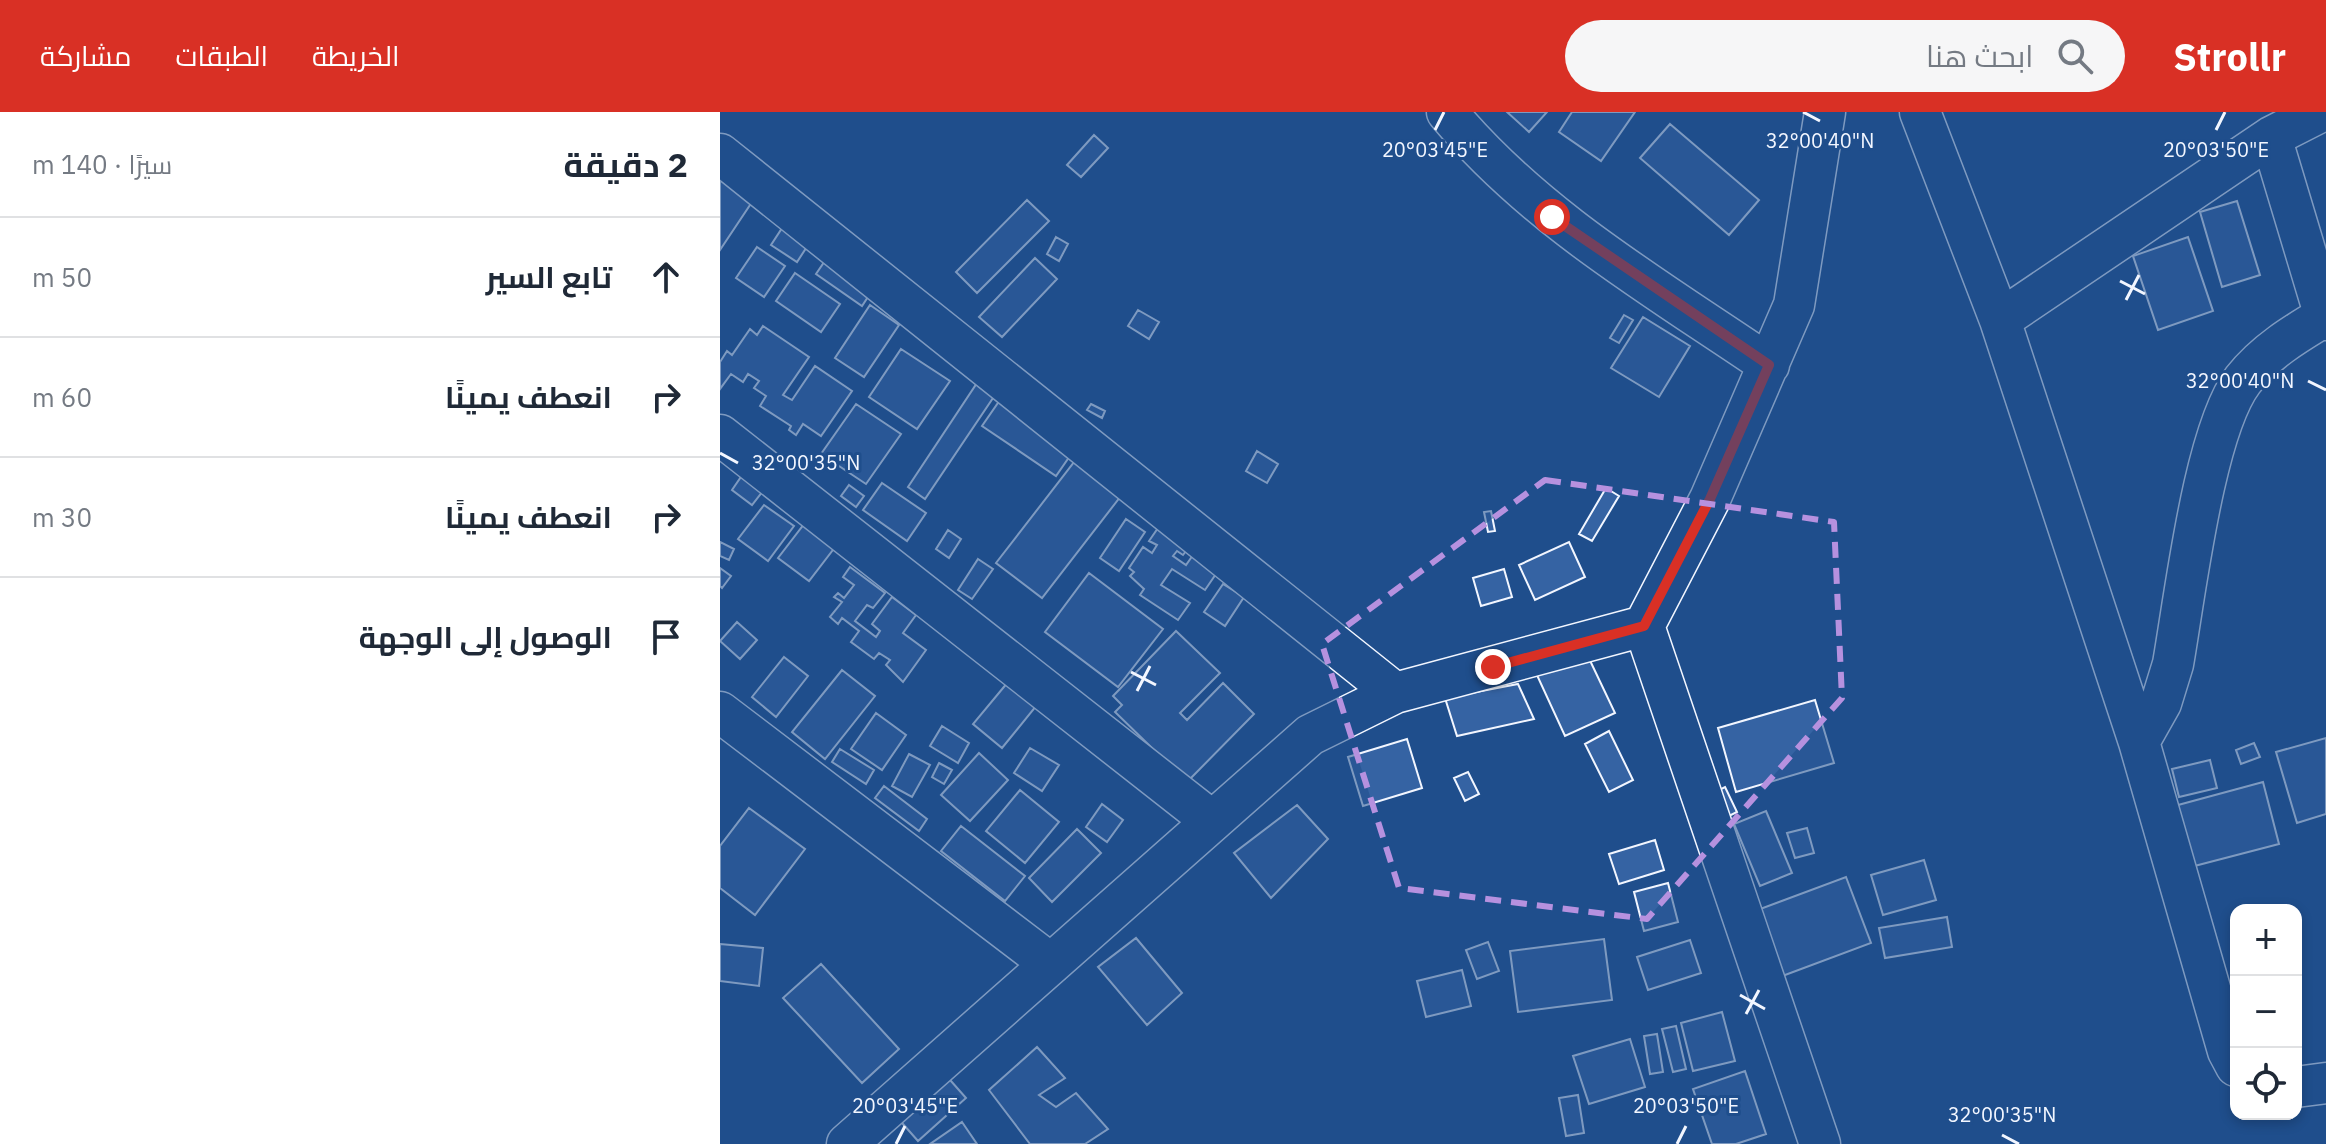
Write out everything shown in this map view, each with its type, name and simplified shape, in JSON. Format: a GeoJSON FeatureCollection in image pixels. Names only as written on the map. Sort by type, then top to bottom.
{"type":"FeatureCollection","features":[{"type":"Feature","properties":{"kind":"street"},"geometry":{"type":"LineString","coordinates":[[1447,112],[1473,143],[1552,217],[1769,365]]}},
{"type":"Feature","properties":{"kind":"street"},"geometry":{"type":"LineString","coordinates":[[1820,1144],[1644,626],[1710,499],[1794,305],[1825,112]]}},
{"type":"Feature","properties":{"kind":"street"},"geometry":{"type":"LineString","coordinates":[[1920,112],[2000,320],[2139,742],[2230,1055]]}},
{"type":"Feature","properties":{"kind":"street"},"geometry":{"type":"LineString","coordinates":[[2000,320],[2271,137],[2320,112]]}},
{"type":"Feature","properties":{"kind":"street"},"geometry":{"type":"LineString","coordinates":[[2139,742],[2161,703],[2173,664],[2220,426],[2242,381],[2281,342],[2326,318],[2271,137]]}},
{"type":"Feature","properties":{"kind":"street"},"geometry":{"type":"LineString","coordinates":[[720,154],[1395,693]]}},
{"type":"Feature","properties":{"kind":"street"},"geometry":{"type":"LineString","coordinates":[[720,435],[1212,821]]}},
{"type":"Feature","properties":{"kind":"street"},"geometry":{"type":"LineString","coordinates":[[847,1144],[1310,735],[1395,693],[1644,626]]}},
{"type":"Feature","properties":{"kind":"street"},"geometry":{"type":"LineString","coordinates":[[720,712],[1051,964]]}},
{"type":"Feature","properties":{"kind":"street"},"geometry":{"type":"LineString","coordinates":[[2302,1086],[2326,1083]]}},
{"type":"Feature","properties":{"kind":"highlighted area"},"geometry":{"type":"Polygon","coordinates":[[[1545,480],[1834,522],[1842,698],[1647,919],[1399,888],[1322,644],[1545,480]]]}},
{"type":"Feature","properties":{"kind":"building"},"geometry":{"type":"Polygon","coordinates":[[[1507,112],[1547,112],[1529,132],[1507,112]]]}},
{"type":"Feature","properties":{"kind":"building"},"geometry":{"type":"Polygon","coordinates":[[[1572,112],[1635,112],[1601,161],[1559,132],[1572,112]]]}},
{"type":"Feature","properties":{"kind":"building"},"geometry":{"type":"Polygon","coordinates":[[[1670,124],[1759,200],[1729,235],[1640,158],[1670,124]]]}},
{"type":"Feature","properties":{"kind":"building"},"geometry":{"type":"Polygon","coordinates":[[[1094,135],[1108,148],[1081,177],[1067,165],[1094,135]]]}},
{"type":"Feature","properties":{"kind":"building"},"geometry":{"type":"Polygon","coordinates":[[[720,163],[760,190],[720,250],[720,163]]]}},
{"type":"Feature","properties":{"kind":"building"},"geometry":{"type":"Polygon","coordinates":[[[1027,200],[1049,221],[977,293],[956,272],[1027,200]]]}},
{"type":"Feature","properties":{"kind":"building"},"geometry":{"type":"Polygon","coordinates":[[[2237,201],[2260,275],[2222,287],[2200,212],[2237,201]]]}},
{"type":"Feature","properties":{"kind":"building"},"geometry":{"type":"Polygon","coordinates":[[[788,219],[814,236],[797,262],[771,245],[788,219]]]}},
{"type":"Feature","properties":{"kind":"building"},"geometry":{"type":"Polygon","coordinates":[[[1056,237],[1068,244],[1059,261],[1047,254],[1056,237]]]}},
{"type":"Feature","properties":{"kind":"building"},"geometry":{"type":"Polygon","coordinates":[[[2188,237],[2213,311],[2158,330],[2133,256],[2188,237]]]}},
{"type":"Feature","properties":{"kind":"building"},"geometry":{"type":"Polygon","coordinates":[[[757,247],[785,266],[764,297],[736,278],[757,247]]]}},
{"type":"Feature","properties":{"kind":"building"},"geometry":{"type":"Polygon","coordinates":[[[833,249],[879,280],[862,306],[816,274],[833,249]]]}},
{"type":"Feature","properties":{"kind":"building"},"geometry":{"type":"Polygon","coordinates":[[[1035,258],[1057,279],[1002,337],[979,317],[1035,258]]]}},
{"type":"Feature","properties":{"kind":"building"},"geometry":{"type":"Polygon","coordinates":[[[795,273],[840,304],[821,332],[776,301],[795,273]]]}},
{"type":"Feature","properties":{"kind":"building"},"geometry":{"type":"Polygon","coordinates":[[[870,305],[899,325],[864,377],[835,358],[870,305]]]}},
{"type":"Feature","properties":{"kind":"building"},"geometry":{"type":"Polygon","coordinates":[[[1138,310],[1159,322],[1149,339],[1128,326],[1138,310]]]}},
{"type":"Feature","properties":{"kind":"building"},"geometry":{"type":"Polygon","coordinates":[[[1624,315],[1633,320],[1619,343],[1610,338],[1624,315]]]}},
{"type":"Feature","properties":{"kind":"building"},"geometry":{"type":"Polygon","coordinates":[[[1643,317],[1690,346],[1659,397],[1611,368],[1643,317]]]}},
{"type":"Feature","properties":{"kind":"building"},"geometry":{"type":"Polygon","coordinates":[[[763,326],[809,357],[783,395],[792,400],[815,366],[852,391],[821,436],[803,424],[796,435],[789,430],[791,426],[760,406],[766,396],[754,388],[759,381],[748,374],[743,382],[731,374],[720,389],[720,362],[727,351],[732,355],[750,329],[757,335],[763,326]]]}},
{"type":"Feature","properties":{"kind":"building"},"geometry":{"type":"Polygon","coordinates":[[[901,349],[950,381],[917,429],[869,397],[901,349]]]}},
{"type":"Feature","properties":{"kind":"building"},"geometry":{"type":"Polygon","coordinates":[[[977,383],[995,395],[925,499],[908,487],[977,383]]]}},
{"type":"Feature","properties":{"kind":"building"},"geometry":{"type":"Polygon","coordinates":[[[1000,400],[1074,450],[1056,476],[982,426],[1000,400]]]}},
{"type":"Feature","properties":{"kind":"building"},"geometry":{"type":"Polygon","coordinates":[[[856,404],[901,434],[866,484],[821,454],[856,404]]]}},
{"type":"Feature","properties":{"kind":"building"},"geometry":{"type":"Polygon","coordinates":[[[1091,404],[1105,411],[1102,418],[1087,410],[1091,404]]]}},
{"type":"Feature","properties":{"kind":"building"},"geometry":{"type":"Polygon","coordinates":[[[1257,451],[1278,464],[1267,483],[1246,471],[1257,451]]]}},
{"type":"Feature","properties":{"kind":"building"},"geometry":{"type":"Polygon","coordinates":[[[1078,457],[1124,492],[1042,598],[996,563],[1078,457]]]}},
{"type":"Feature","properties":{"kind":"building"},"geometry":{"type":"Polygon","coordinates":[[[745,471],[766,487],[752,505],[732,490],[745,471]]]}},
{"type":"Feature","properties":{"kind":"building"},"geometry":{"type":"Polygon","coordinates":[[[882,483],[926,513],[907,541],[863,510],[882,483]]]}},
{"type":"Feature","properties":{"kind":"building"},"geometry":{"type":"Polygon","coordinates":[[[849,485],[864,496],[856,507],[841,496],[849,485]]]}},
{"type":"Feature","properties":{"kind":"building"},"geometry":{"type":"Polygon","coordinates":[[[1606,488],[1619,496],[1592,541],[1579,534],[1606,488]]]}},
{"type":"Feature","properties":{"kind":"building"},"geometry":{"type":"Polygon","coordinates":[[[764,505],[794,526],[768,561],[738,539],[764,505]]]}},
{"type":"Feature","properties":{"kind":"building"},"geometry":{"type":"Polygon","coordinates":[[[1491,511],[1495,531],[1488,532],[1484,512],[1491,511]]]}},
{"type":"Feature","properties":{"kind":"building"},"geometry":{"type":"Polygon","coordinates":[[[808,519],[839,542],[809,581],[778,558],[808,519]]]}},
{"type":"Feature","properties":{"kind":"building"},"geometry":{"type":"Polygon","coordinates":[[[1126,519],[1145,532],[1119,571],[1100,558],[1126,519]]]}},
{"type":"Feature","properties":{"kind":"building"},"geometry":{"type":"Polygon","coordinates":[[[1158,528],[1186,551],[1183,555],[1177,551],[1173,556],[1186,565],[1193,555],[1218,571],[1205,590],[1172,569],[1161,585],[1190,603],[1178,620],[1140,595],[1144,589],[1130,576],[1134,572],[1129,568],[1143,547],[1152,553],[1157,545],[1149,541],[1158,528]]]}},
{"type":"Feature","properties":{"kind":"building"},"geometry":{"type":"Polygon","coordinates":[[[948,530],[961,539],[949,558],[936,549],[948,530]]]}},
{"type":"Feature","properties":{"kind":"building"},"geometry":{"type":"Polygon","coordinates":[[[720,542],[734,549],[729,560],[720,556],[720,542]]]}},
{"type":"Feature","properties":{"kind":"building"},"geometry":{"type":"Polygon","coordinates":[[[1569,542],[1585,577],[1535,600],[1519,565],[1569,542]]]}},
{"type":"Feature","properties":{"kind":"building"},"geometry":{"type":"Polygon","coordinates":[[[978,559],[993,569],[972,599],[958,590],[978,559]]]}},
{"type":"Feature","properties":{"kind":"building"},"geometry":{"type":"Polygon","coordinates":[[[850,567],[885,593],[873,608],[867,605],[855,621],[876,637],[880,631],[872,624],[892,597],[916,615],[903,633],[926,650],[903,682],[886,665],[890,660],[879,653],[874,659],[851,642],[859,631],[842,618],[838,624],[830,617],[842,602],[834,597],[838,593],[844,598],[854,585],[843,577],[850,567]]]}},
{"type":"Feature","properties":{"kind":"building"},"geometry":{"type":"Polygon","coordinates":[[[720,568],[731,576],[722,588],[720,586],[720,568]]]}},
{"type":"Feature","properties":{"kind":"building"},"geometry":{"type":"Polygon","coordinates":[[[1504,569],[1512,597],[1481,606],[1473,578],[1504,569]]]}},
{"type":"Feature","properties":{"kind":"building"},"geometry":{"type":"Polygon","coordinates":[[[1089,573],[1163,629],[1118,687],[1045,632],[1089,573]]]}},
{"type":"Feature","properties":{"kind":"building"},"geometry":{"type":"Polygon","coordinates":[[[1223,584],[1244,597],[1225,626],[1204,612],[1223,584]]]}},
{"type":"Feature","properties":{"kind":"building"},"geometry":{"type":"Polygon","coordinates":[[[737,622],[757,640],[740,659],[720,641],[737,622]]]}},
{"type":"Feature","properties":{"kind":"building"},"geometry":{"type":"Polygon","coordinates":[[[1176,631],[1220,673],[1180,713],[1187,720],[1223,683],[1254,714],[1187,782],[1115,712],[1122,705],[1113,696],[1176,631]]]}},
{"type":"Feature","properties":{"kind":"building"},"geometry":{"type":"Polygon","coordinates":[[[1585,650],[1615,713],[1565,736],[1536,673],[1585,650]]]}},
{"type":"Feature","properties":{"kind":"building"},"geometry":{"type":"Polygon","coordinates":[[[784,657],[808,676],[776,717],[752,697],[784,657]]]}},
{"type":"Feature","properties":{"kind":"building"},"geometry":{"type":"Polygon","coordinates":[[[842,670],[875,696],[825,759],[792,732],[842,670]]]}},
{"type":"Feature","properties":{"kind":"building"},"geometry":{"type":"Polygon","coordinates":[[[1008,682],[1037,705],[1002,748],[973,724],[1008,682]]]}},
{"type":"Feature","properties":{"kind":"building"},"geometry":{"type":"Polygon","coordinates":[[[1518,684],[1534,719],[1457,736],[1445,698],[1518,684]]]}},
{"type":"Feature","properties":{"kind":"building"},"geometry":{"type":"Polygon","coordinates":[[[1815,700],[1834,763],[1736,792],[1718,728],[1815,700]]]}},
{"type":"Feature","properties":{"kind":"building"},"geometry":{"type":"Polygon","coordinates":[[[876,713],[906,735],[882,770],[851,749],[876,713]]]}},
{"type":"Feature","properties":{"kind":"building"},"geometry":{"type":"Polygon","coordinates":[[[942,726],[969,743],[958,763],[930,746],[942,726]]]}},
{"type":"Feature","properties":{"kind":"building"},"geometry":{"type":"Polygon","coordinates":[[[1609,731],[1633,780],[1609,792],[1585,744],[1609,731]]]}},
{"type":"Feature","properties":{"kind":"building"},"geometry":{"type":"Polygon","coordinates":[[[2326,738],[2326,814],[2297,823],[2276,752],[2326,738]]]}},
{"type":"Feature","properties":{"kind":"building"},"geometry":{"type":"Polygon","coordinates":[[[1407,739],[1422,788],[1363,806],[1348,757],[1407,739]]]}},
{"type":"Feature","properties":{"kind":"building"},"geometry":{"type":"Polygon","coordinates":[[[2254,743],[2260,757],[2241,764],[2236,750],[2254,743]]]}},
{"type":"Feature","properties":{"kind":"building"},"geometry":{"type":"Polygon","coordinates":[[[1030,748],[1059,765],[1042,791],[1014,773],[1030,748]]]}},
{"type":"Feature","properties":{"kind":"building"},"geometry":{"type":"Polygon","coordinates":[[[840,749],[874,770],[866,784],[832,762],[840,749]]]}},
{"type":"Feature","properties":{"kind":"building"},"geometry":{"type":"Polygon","coordinates":[[[979,753],[1008,780],[970,821],[941,795],[979,753]]]}},
{"type":"Feature","properties":{"kind":"building"},"geometry":{"type":"Polygon","coordinates":[[[909,754],[930,765],[912,797],[892,786],[909,754]]]}},
{"type":"Feature","properties":{"kind":"building"},"geometry":{"type":"Polygon","coordinates":[[[2210,760],[2217,788],[2179,797],[2172,769],[2210,760]]]}},
{"type":"Feature","properties":{"kind":"building"},"geometry":{"type":"Polygon","coordinates":[[[939,763],[952,770],[944,784],[932,777],[939,763]]]}},
{"type":"Feature","properties":{"kind":"building"},"geometry":{"type":"Polygon","coordinates":[[[1468,772],[1479,794],[1465,801],[1454,778],[1468,772]]]}},
{"type":"Feature","properties":{"kind":"building"},"geometry":{"type":"Polygon","coordinates":[[[2263,782],[2279,844],[2183,869],[2167,808],[2263,782]]]}},
{"type":"Feature","properties":{"kind":"building"},"geometry":{"type":"Polygon","coordinates":[[[884,786],[927,819],[919,831],[875,798],[884,786]]]}},
{"type":"Feature","properties":{"kind":"building"},"geometry":{"type":"Polygon","coordinates":[[[1725,787],[1737,812],[1723,819],[1711,794],[1725,787]]]}},
{"type":"Feature","properties":{"kind":"building"},"geometry":{"type":"Polygon","coordinates":[[[1020,790],[1059,822],[1025,863],[986,831],[1020,790]]]}},
{"type":"Feature","properties":{"kind":"building"},"geometry":{"type":"Polygon","coordinates":[[[1102,804],[1123,820],[1107,842],[1086,827],[1102,804]]]}},
{"type":"Feature","properties":{"kind":"building"},"geometry":{"type":"Polygon","coordinates":[[[1297,805],[1328,839],[1271,898],[1234,853],[1297,805]]]}},
{"type":"Feature","properties":{"kind":"building"},"geometry":{"type":"Polygon","coordinates":[[[749,808],[805,849],[755,915],[720,888],[720,846],[749,808]]]}},
{"type":"Feature","properties":{"kind":"building"},"geometry":{"type":"Polygon","coordinates":[[[1766,811],[1792,873],[1760,886],[1734,824],[1766,811]]]}},
{"type":"Feature","properties":{"kind":"building"},"geometry":{"type":"Polygon","coordinates":[[[961,826],[1025,876],[1005,901],[941,851],[961,826]]]}},
{"type":"Feature","properties":{"kind":"building"},"geometry":{"type":"Polygon","coordinates":[[[1807,828],[1814,853],[1795,858],[1787,833],[1807,828]]]}},
{"type":"Feature","properties":{"kind":"building"},"geometry":{"type":"Polygon","coordinates":[[[1077,829],[1101,853],[1052,902],[1029,878],[1077,829]]]}},
{"type":"Feature","properties":{"kind":"building"},"geometry":{"type":"Polygon","coordinates":[[[1655,840],[1664,870],[1619,884],[1609,854],[1655,840]]]}},
{"type":"Feature","properties":{"kind":"building"},"geometry":{"type":"Polygon","coordinates":[[[1924,860],[1936,900],[1883,915],[1871,875],[1924,860]]]}},
{"type":"Feature","properties":{"kind":"building"},"geometry":{"type":"Polygon","coordinates":[[[1846,877],[1871,943],[1777,978],[1752,912],[1846,877]]]}},
{"type":"Feature","properties":{"kind":"building"},"geometry":{"type":"Polygon","coordinates":[[[1668,883],[1678,922],[1644,931],[1634,892],[1668,883]]]}},
{"type":"Feature","properties":{"kind":"building"},"geometry":{"type":"Polygon","coordinates":[[[1947,917],[1952,947],[1885,958],[1879,928],[1947,917]]]}},
{"type":"Feature","properties":{"kind":"building"},"geometry":{"type":"Polygon","coordinates":[[[1136,938],[1182,993],[1147,1025],[1098,967],[1136,938]]]}},
{"type":"Feature","properties":{"kind":"building"},"geometry":{"type":"Polygon","coordinates":[[[1604,939],[1612,1000],[1518,1012],[1510,951],[1604,939]]]}},
{"type":"Feature","properties":{"kind":"building"},"geometry":{"type":"Polygon","coordinates":[[[1690,940],[1701,973],[1648,990],[1637,957],[1690,940]]]}},
{"type":"Feature","properties":{"kind":"building"},"geometry":{"type":"Polygon","coordinates":[[[1488,942],[1499,971],[1477,979],[1466,950],[1488,942]]]}},
{"type":"Feature","properties":{"kind":"building"},"geometry":{"type":"Polygon","coordinates":[[[720,944],[763,948],[759,986],[720,981],[720,944]]]}},
{"type":"Feature","properties":{"kind":"building"},"geometry":{"type":"Polygon","coordinates":[[[821,964],[899,1049],[862,1083],[783,998],[821,964]]]}},
{"type":"Feature","properties":{"kind":"building"},"geometry":{"type":"Polygon","coordinates":[[[1462,970],[1471,1006],[1426,1017],[1417,981],[1462,970]]]}},
{"type":"Feature","properties":{"kind":"building"},"geometry":{"type":"Polygon","coordinates":[[[1722,1012],[1735,1061],[1693,1071],[1681,1023],[1722,1012]]]}},
{"type":"Feature","properties":{"kind":"building"},"geometry":{"type":"Polygon","coordinates":[[[1676,1026],[1686,1069],[1673,1072],[1662,1029],[1676,1026]]]}},
{"type":"Feature","properties":{"kind":"building"},"geometry":{"type":"Polygon","coordinates":[[[1657,1034],[1663,1072],[1650,1074],[1644,1036],[1657,1034]]]}},
{"type":"Feature","properties":{"kind":"building"},"geometry":{"type":"Polygon","coordinates":[[[1630,1039],[1645,1087],[1589,1104],[1573,1056],[1630,1039]]]}},
{"type":"Feature","properties":{"kind":"building"},"geometry":{"type":"Polygon","coordinates":[[[1037,1047],[1065,1078],[1039,1095],[1056,1107],[1076,1093],[1108,1129],[1085,1144],[1030,1144],[989,1090],[1037,1047]]]}},
{"type":"Feature","properties":{"kind":"building"},"geometry":{"type":"Polygon","coordinates":[[[1745,1071],[1766,1134],[1736,1144],[1712,1144],[1693,1089],[1745,1071]]]}},
{"type":"Feature","properties":{"kind":"building"},"geometry":{"type":"Polygon","coordinates":[[[943,1072],[966,1098],[918,1141],[895,1115],[943,1072]]]}},
{"type":"Feature","properties":{"kind":"building"},"geometry":{"type":"Polygon","coordinates":[[[1578,1095],[1584,1133],[1566,1136],[1559,1098],[1578,1095]]]}},
{"type":"Feature","properties":{"kind":"building"},"geometry":{"type":"Polygon","coordinates":[[[962,1122],[977,1144],[930,1144],[962,1122]]]}},
{"type":"Feature","properties":{"kind":"route"},"geometry":{"type":"LineString","coordinates":[[1493,667],[1644,626],[1710,499],[1769,365],[1552,217]]}}]}
